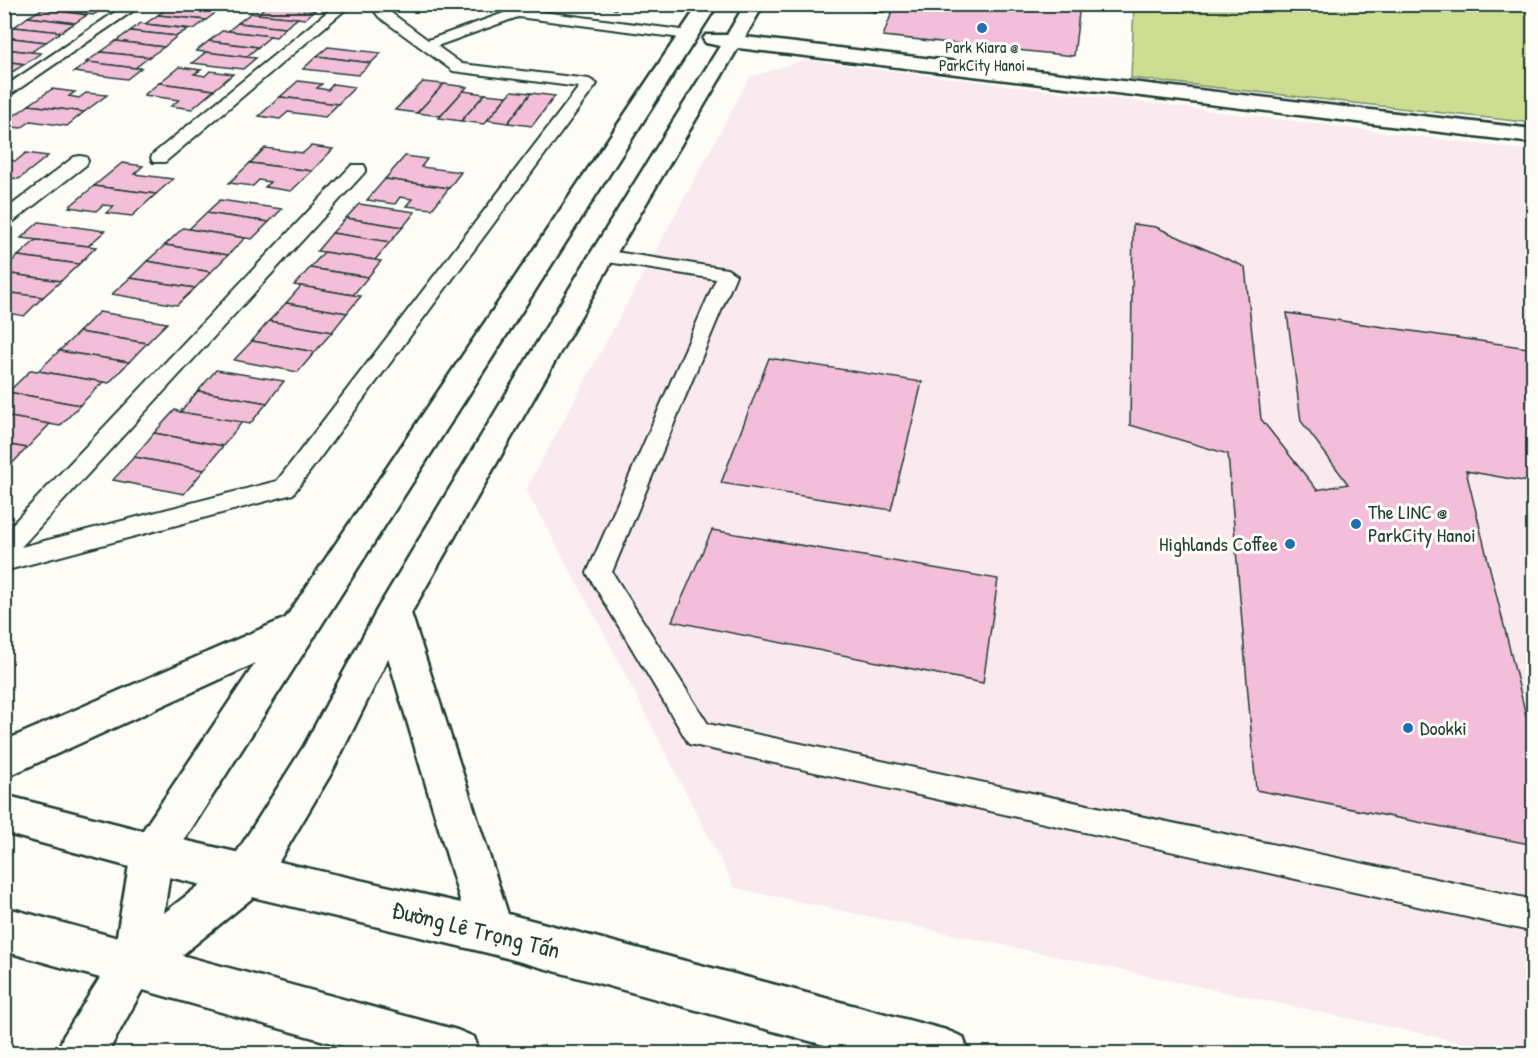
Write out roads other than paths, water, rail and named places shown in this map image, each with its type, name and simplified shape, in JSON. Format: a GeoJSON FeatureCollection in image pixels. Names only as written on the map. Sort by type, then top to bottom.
{"type":"FeatureCollection","features":[{"type":"Feature","properties":{"kind":"street"},"geometry":{"type":"LineString","coordinates":[[134,965],[152,853],[709,4]]}},
{"type":"Feature","properties":{"kind":"street"},"geometry":{"type":"LineString","coordinates":[[80,1053],[134,965],[247,875],[318,759],[393,613],[602,256],[755,4]]}},
{"type":"Feature","properties":{"kind":"street"},"geometry":{"type":"LineString","coordinates":[[688,35],[1533,136]]}},
{"type":"Feature","properties":{"kind":"street"},"geometry":{"type":"LineString","coordinates":[[393,613],[432,746],[492,932]]}},
{"type":"Feature","properties":{"kind":"street"},"geometry":{"type":"LineString","coordinates":[[4,760],[302,626]]}},
{"type":"Feature","properties":{"kind":"street","name":"Đường Lê Trọng Tấn"},"geometry":{"type":"LineString","coordinates":[[4,814],[152,853],[492,932],[946,1053]]}},
{"type":"Feature","properties":{"kind":"street"},"geometry":{"type":"LineString","coordinates":[[4,929],[457,1053]]}},
{"type":"Feature","properties":{"kind":"lane"},"geometry":{"type":"LineString","coordinates":[[4,94],[137,4]]}},
{"type":"Feature","properties":{"kind":"lane"},"geometry":{"type":"LineString","coordinates":[[159,158],[346,4]]}},
{"type":"Feature","properties":{"kind":"lane"},"geometry":{"type":"LineString","coordinates":[[4,561],[285,488],[589,84],[458,68],[384,14],[380,6],[375,4]]}},
{"type":"Feature","properties":{"kind":"lane"},"geometry":{"type":"LineString","coordinates":[[494,4],[517,13],[688,35]]}},
{"type":"Feature","properties":{"kind":"lane"},"geometry":{"type":"LineString","coordinates":[[867,4],[879,8],[881,4]]}},
{"type":"Feature","properties":{"kind":"lane"},"geometry":{"type":"LineString","coordinates":[[599,23],[614,5]]}},
{"type":"Feature","properties":{"kind":"lane"},"geometry":{"type":"LineString","coordinates":[[427,45],[517,13]]}},
{"type":"Feature","properties":{"kind":"lane"},"geometry":{"type":"LineString","coordinates":[[4,220],[80,161]]}},
{"type":"Feature","properties":{"kind":"lane"},"geometry":{"type":"LineString","coordinates":[[4,549],[358,169]]}},
{"type":"Feature","properties":{"kind":"lane"},"geometry":{"type":"LineString","coordinates":[[602,256],[727,275],[599,573],[699,735],[1533,916]]}},
{"type":"Feature","properties":{"kind":"place","name":"Park Kiara @ ParkCity Hanoi"},"geometry":{"type":"Point","coordinates":[982,28]}},
{"type":"Feature","properties":{"kind":"place","name":"The LINC @ ParkCity Hanoi"},"geometry":{"type":"Point","coordinates":[1356,524]}},
{"type":"Feature","properties":{"kind":"place","name":"Highlands Coffee"},"geometry":{"type":"Point","coordinates":[1290,544]}},
{"type":"Feature","properties":{"kind":"place","name":"Dookki"},"geometry":{"type":"Point","coordinates":[1408,728]}}]}
